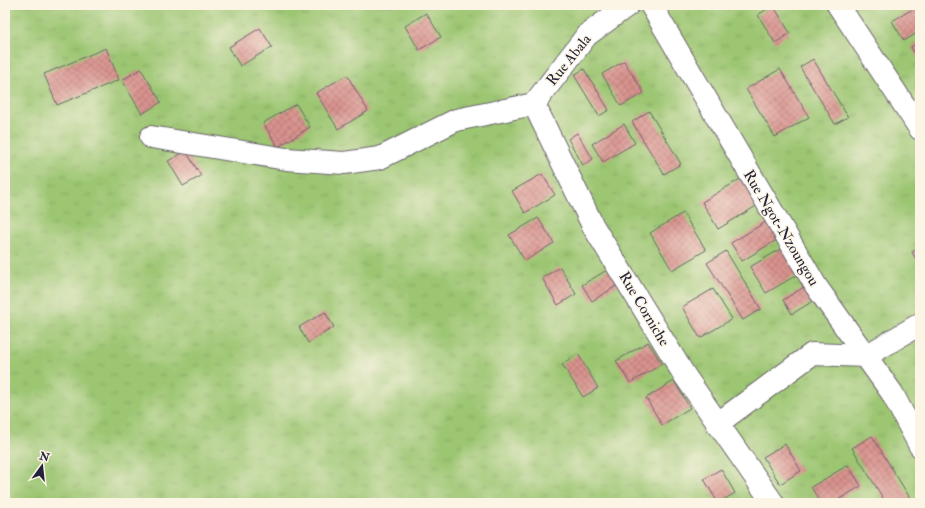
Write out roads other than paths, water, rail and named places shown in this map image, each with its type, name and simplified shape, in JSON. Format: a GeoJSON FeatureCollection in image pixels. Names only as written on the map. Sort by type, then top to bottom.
{"type":"FeatureCollection","features":[{"type":"Feature","properties":{"kind":"street","name":"Rue Abala"},"geometry":{"type":"LineString","coordinates":[[534,104],[587,35],[628,5]]}},
{"type":"Feature","properties":{"kind":"street","name":"Rue Ngot-Nzoungou"},"geometry":{"type":"LineString","coordinates":[[650,5],[816,286],[892,393],[920,446]]}},
{"type":"Feature","properties":{"kind":"street"},"geometry":{"type":"LineString","coordinates":[[838,5],[920,129]]}},
{"type":"Feature","properties":{"kind":"street"},"geometry":{"type":"LineString","coordinates":[[152,137],[286,159],[344,163],[380,158],[456,120],[534,104]]}},
{"type":"Feature","properties":{"kind":"street","name":"Rue Corniche"},"geometry":{"type":"LineString","coordinates":[[534,104],[594,226],[685,376],[773,503]]}},
{"type":"Feature","properties":{"kind":"street"},"geometry":{"type":"LineString","coordinates":[[717,424],[812,354],[866,356],[920,324]]}}]}
